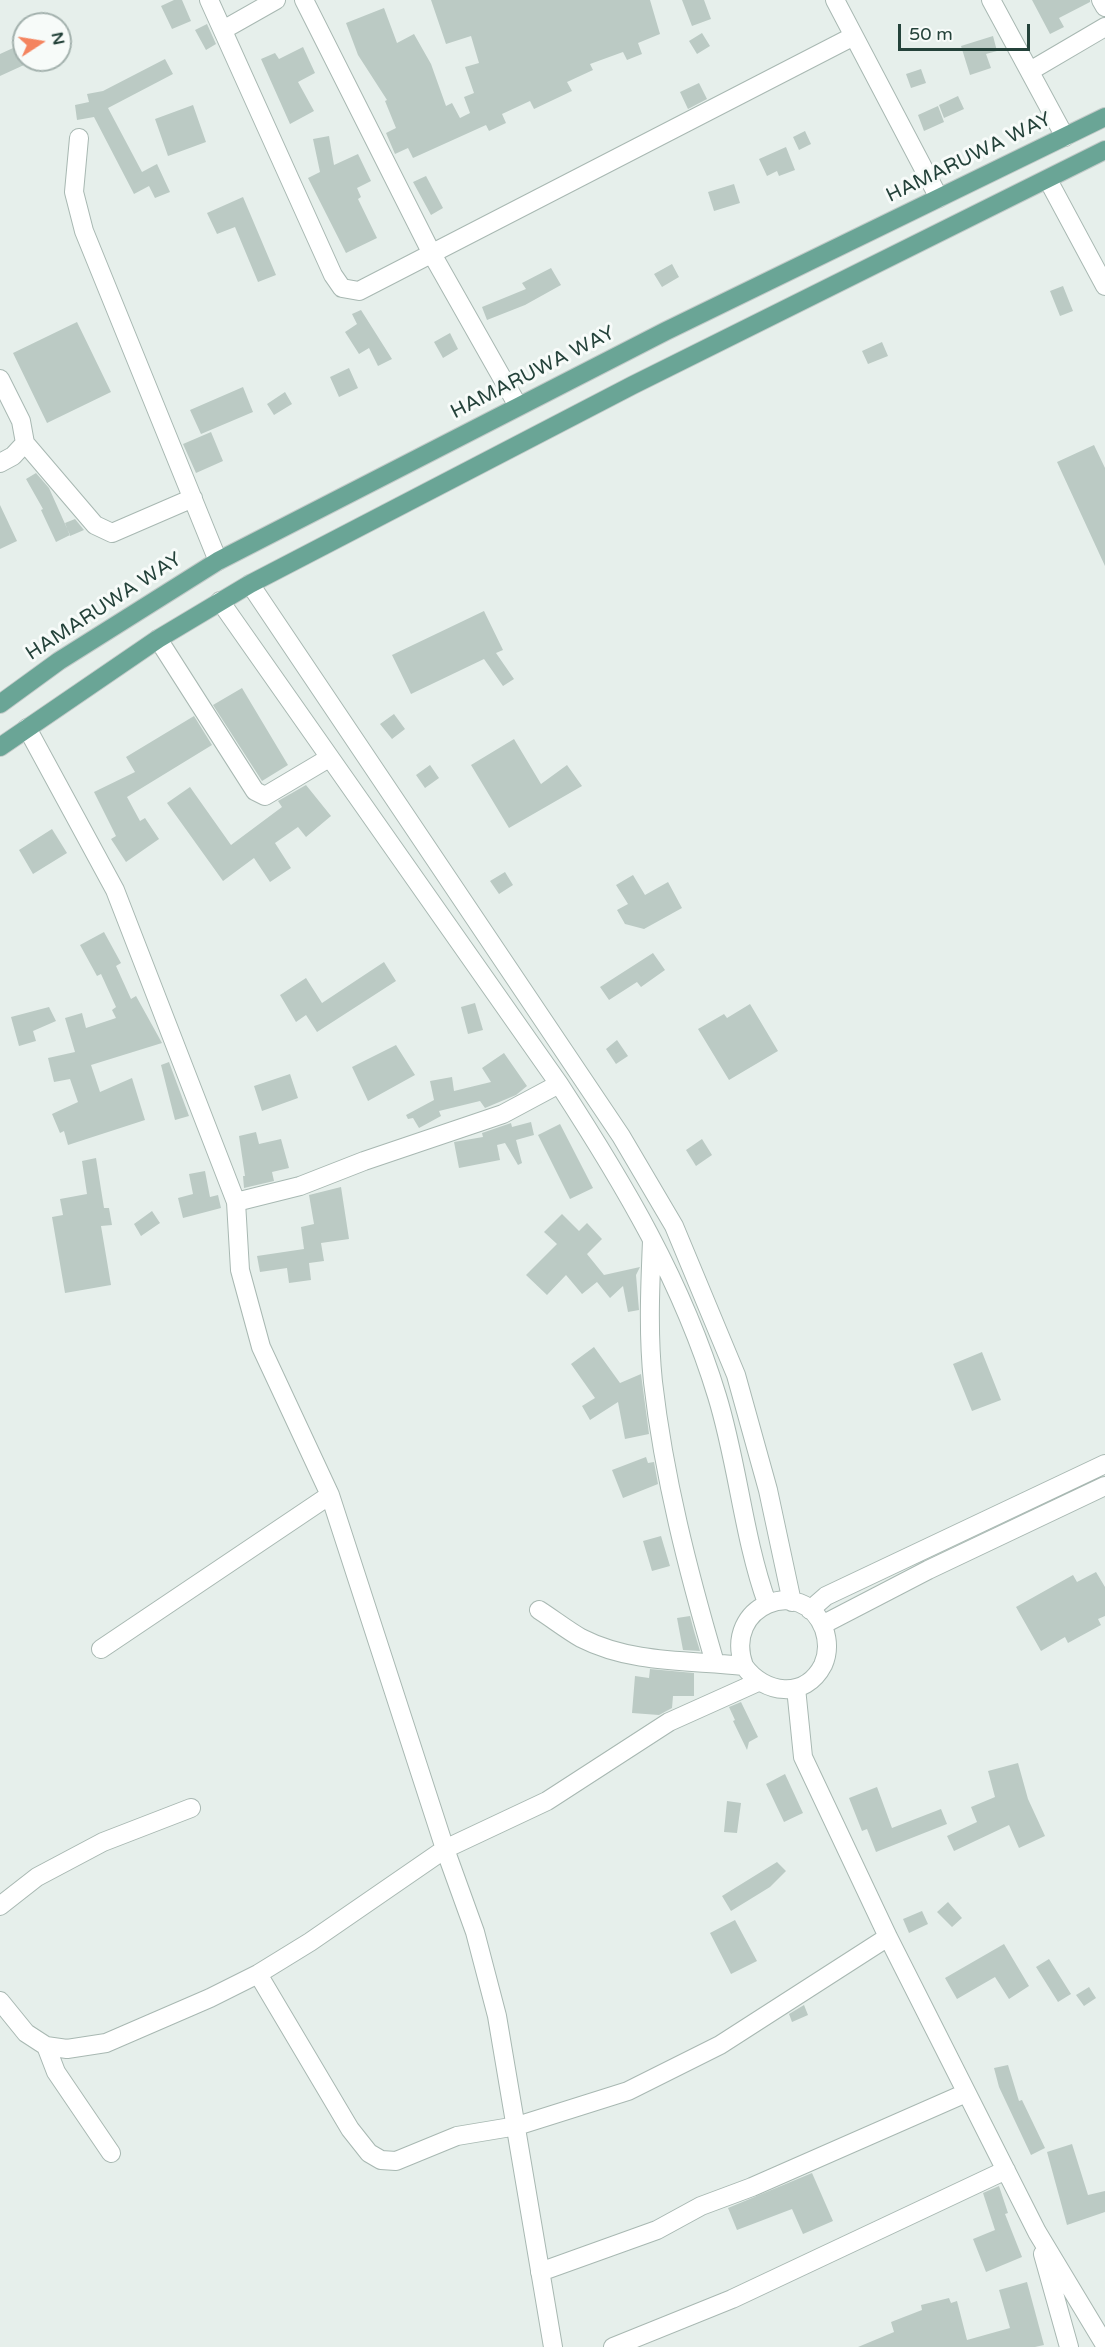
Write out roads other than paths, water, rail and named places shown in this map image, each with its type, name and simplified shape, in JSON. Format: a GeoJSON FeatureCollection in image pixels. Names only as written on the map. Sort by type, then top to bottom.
{"type":"FeatureCollection","features":[{"type":"Feature","properties":{"kind":"main road","name":"HAMARUWA WAY"},"geometry":{"type":"LineString","coordinates":[[0,704],[59,662],[218,561],[666,331],[1105,117]]}},
{"type":"Feature","properties":{"kind":"main road"},"geometry":{"type":"LineString","coordinates":[[0,747],[158,639],[250,584],[633,385],[1105,150]]}},
{"type":"Feature","properties":{"kind":"street"},"geometry":{"type":"LineString","coordinates":[[209,0],[342,288],[359,291],[852,37]]}},
{"type":"Feature","properties":{"kind":"street"},"geometry":{"type":"LineString","coordinates":[[223,30],[276,0]]}},
{"type":"Feature","properties":{"kind":"street"},"geometry":{"type":"LineString","coordinates":[[304,0],[432,254],[518,406]]}},
{"type":"Feature","properties":{"kind":"street"},"geometry":{"type":"LineString","coordinates":[[835,0],[852,37],[939,198]]}},
{"type":"Feature","properties":{"kind":"street"},"geometry":{"type":"LineString","coordinates":[[991,0],[1065,137]]}},
{"type":"Feature","properties":{"kind":"street"},"geometry":{"type":"LineString","coordinates":[[1101,0],[1105,7]]}},
{"type":"Feature","properties":{"kind":"street"},"geometry":{"type":"LineString","coordinates":[[1030,71],[1105,27]]}},
{"type":"Feature","properties":{"kind":"street"},"geometry":{"type":"LineString","coordinates":[[79,138],[74,192],[84,231],[218,561]]}},
{"type":"Feature","properties":{"kind":"street"},"geometry":{"type":"LineString","coordinates":[[1048,180],[1105,286]]}},
{"type":"Feature","properties":{"kind":"street"},"geometry":{"type":"LineString","coordinates":[[0,379],[21,421],[25,443],[95,525],[112,533],[193,498]]}},
{"type":"Feature","properties":{"kind":"street"},"geometry":{"type":"LineString","coordinates":[[0,463],[13,456],[25,443]]}},
{"type":"Feature","properties":{"kind":"street"},"geometry":{"type":"LineString","coordinates":[[250,584],[621,1136],[674,1226],[736,1375],[768,1490],[792,1602]]}},
{"type":"Feature","properties":{"kind":"street"},"geometry":{"type":"LineString","coordinates":[[220,601],[559,1084],[610,1163],[672,1274],[717,1396],[737,1469],[753,1562],[767,1604]]}},
{"type":"Feature","properties":{"kind":"street"},"geometry":{"type":"LineString","coordinates":[[158,639],[255,791],[265,796],[329,758]]}},
{"type":"Feature","properties":{"kind":"street"},"geometry":{"type":"LineString","coordinates":[[27,728],[115,890],[236,1202],[240,1270],[261,1347],[330,1495],[445,1849],[475,1932],[497,2016],[553,2347]]}},
{"type":"Feature","properties":{"kind":"street"},"geometry":{"type":"LineString","coordinates":[[236,1202],[300,1186],[363,1161],[502,1114],[559,1084]]}},
{"type":"Feature","properties":{"kind":"street"},"geometry":{"type":"LineString","coordinates":[[652,1239],[650,1304],[653,1381],[669,1487],[690,1578],[715,1663]]}},
{"type":"Feature","properties":{"kind":"street"},"geometry":{"type":"LineString","coordinates":[[810,1610],[826,1596],[1105,1464]]}},
{"type":"Feature","properties":{"kind":"street"},"geometry":{"type":"LineString","coordinates":[[822,1625],[928,1570],[1105,1486]]}},
{"type":"Feature","properties":{"kind":"street"},"geometry":{"type":"LineString","coordinates":[[101,1649],[330,1495]]}},
{"type":"Feature","properties":{"kind":"street"},"geometry":{"type":"LineString","coordinates":[[792,1602],[810,1610],[822,1625],[827,1644],[824,1663],[812,1679],[796,1688],[776,1689],[758,1682],[744,1666],[739,1645],[740,1635],[750,1616],[767,1604],[792,1602]]}},
{"type":"Feature","properties":{"kind":"street"},"geometry":{"type":"LineString","coordinates":[[539,1610],[582,1638],[636,1656],[686,1664],[715,1663],[744,1666]]}},
{"type":"Feature","properties":{"kind":"street"},"geometry":{"type":"LineString","coordinates":[[0,2001],[26,2033],[46,2046],[68,2049],[106,2043],[210,1998],[258,1974],[310,1942],[445,1849],[547,1801],[669,1722],[758,1682]]}},
{"type":"Feature","properties":{"kind":"street"},"geometry":{"type":"LineString","coordinates":[[796,1688],[803,1757],[888,1937],[1037,2232],[1105,2345]]}},
{"type":"Feature","properties":{"kind":"street"},"geometry":{"type":"LineString","coordinates":[[0,1906],[37,1877],[103,1842],[191,1808]]}},
{"type":"Feature","properties":{"kind":"street"},"geometry":{"type":"LineString","coordinates":[[258,1974],[351,2129],[369,2153],[381,2160],[396,2161],[457,2136],[517,2126],[628,2091],[720,2045],[888,1937]]}},
{"type":"Feature","properties":{"kind":"street"},"geometry":{"type":"LineString","coordinates":[[46,2046],[56,2072],[111,2153]]}},
{"type":"Feature","properties":{"kind":"street"},"geometry":{"type":"LineString","coordinates":[[540,2272],[657,2230],[701,2206],[752,2187],[966,2093]]}},
{"type":"Feature","properties":{"kind":"street"},"geometry":{"type":"LineString","coordinates":[[613,2347],[732,2299],[1006,2170]]}},
{"type":"Feature","properties":{"kind":"street"},"geometry":{"type":"LineString","coordinates":[[1037,2232],[1069,2347]]}}]}
